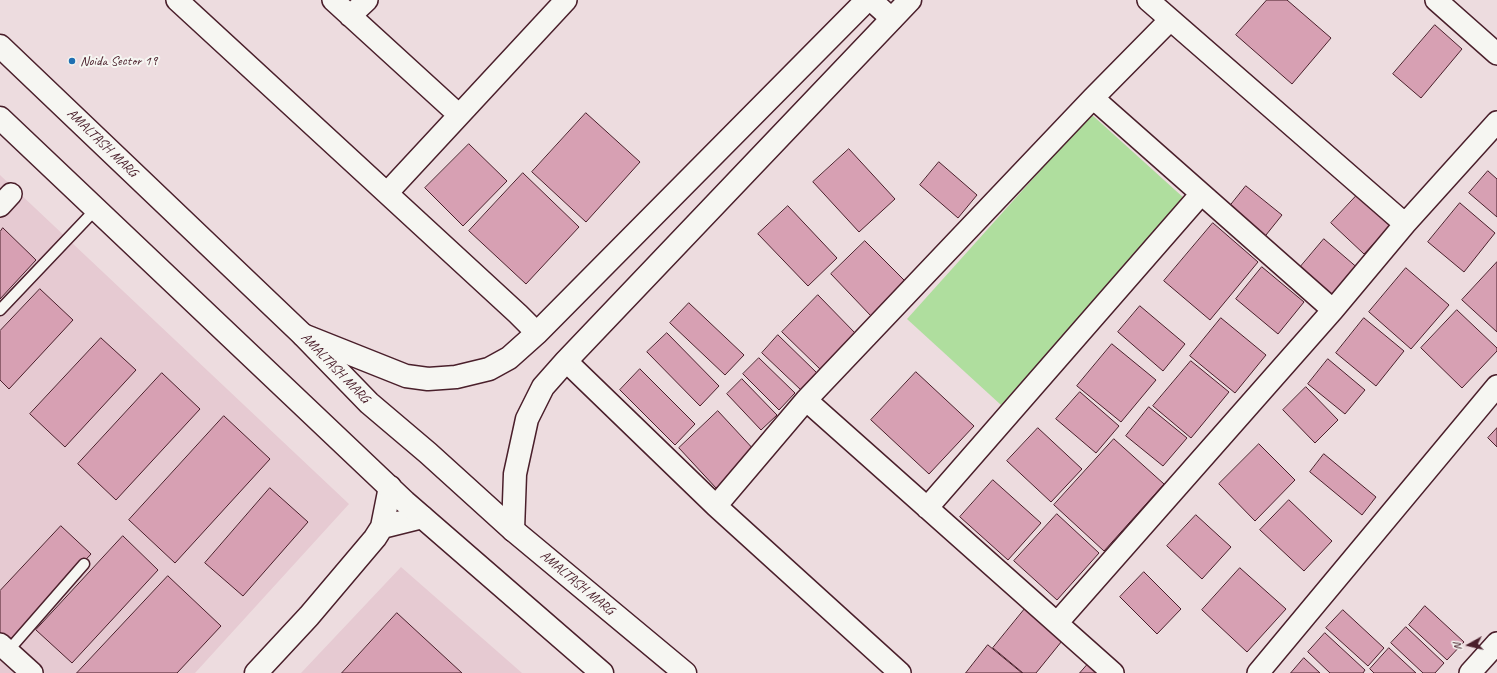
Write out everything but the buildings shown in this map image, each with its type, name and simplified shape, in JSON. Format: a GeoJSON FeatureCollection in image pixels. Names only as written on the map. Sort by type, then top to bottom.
{"type":"FeatureCollection","features":[{"type":"Feature","properties":{"kind":"main road"},"geometry":{"type":"LineString","coordinates":[[303,335],[406,376],[428,379],[456,377],[489,369],[509,358],[537,333],[867,0]]}},
{"type":"Feature","properties":{"kind":"main road"},"geometry":{"type":"LineString","coordinates":[[513,530],[515,474],[527,419],[543,388],[566,361],[910,0]]}},
{"type":"Feature","properties":{"kind":"main road","name":"AMALTASH MARG"},"geometry":{"type":"LineString","coordinates":[[0,46],[303,335],[369,403],[428,453],[513,530],[685,673]]}},
{"type":"Feature","properties":{"kind":"main road"},"geometry":{"type":"LineString","coordinates":[[0,118],[390,488],[602,673]]}},
{"type":"Feature","properties":{"kind":"main road"},"geometry":{"type":"LineString","coordinates":[[256,673],[309,616],[375,538],[382,527],[390,488]]}},
{"type":"Feature","properties":{"kind":"main road"},"geometry":{"type":"LineString","coordinates":[[382,527],[422,517]]}},
{"type":"Feature","properties":{"kind":"street"},"geometry":{"type":"LineString","coordinates":[[177,0],[537,333]]}},
{"type":"Feature","properties":{"kind":"street"},"geometry":{"type":"LineString","coordinates":[[332,0],[459,115]]}},
{"type":"Feature","properties":{"kind":"street"},"geometry":{"type":"LineString","coordinates":[[350,16],[367,0]]}},
{"type":"Feature","properties":{"kind":"street"},"geometry":{"type":"LineString","coordinates":[[387,193],[566,0]]}},
{"type":"Feature","properties":{"kind":"street"},"geometry":{"type":"LineString","coordinates":[[871,0],[892,19]]}},
{"type":"Feature","properties":{"kind":"street"},"geometry":{"type":"LineString","coordinates":[[1148,0],[1405,224]]}},
{"type":"Feature","properties":{"kind":"street"},"geometry":{"type":"LineString","coordinates":[[1436,0],[1497,54]]}},
{"type":"Feature","properties":{"kind":"street"},"geometry":{"type":"LineString","coordinates":[[716,506],[806,400],[1093,98],[1170,20]]}},
{"type":"Feature","properties":{"kind":"street"},"geometry":{"type":"LineString","coordinates":[[1093,98],[1333,310]]}},
{"type":"Feature","properties":{"kind":"street"},"geometry":{"type":"LineString","coordinates":[[1057,623],[1333,310],[1405,224],[1497,122]]}},
{"type":"Feature","properties":{"kind":"street"},"geometry":{"type":"LineString","coordinates":[[927,508],[1202,194]]}},
{"type":"Feature","properties":{"kind":"street"},"geometry":{"type":"LineString","coordinates":[[566,361],[716,506],[900,673]]}},
{"type":"Feature","properties":{"kind":"street"},"geometry":{"type":"LineString","coordinates":[[1258,673],[1497,386]]}},
{"type":"Feature","properties":{"kind":"street"},"geometry":{"type":"LineString","coordinates":[[806,400],[1112,673]]}},
{"type":"Feature","properties":{"kind":"street"},"geometry":{"type":"LineString","coordinates":[[1470,673],[1497,643]]}},
{"type":"Feature","properties":{"kind":"street"},"geometry":{"type":"LineString","coordinates":[[4,648],[32,673]]}},
{"type":"Feature","properties":{"kind":"lane"},"geometry":{"type":"LineString","coordinates":[[0,310],[96,209]]}},
{"type":"Feature","properties":{"kind":"lane"},"geometry":{"type":"LineString","coordinates":[[4,648],[84,564]]}},
{"type":"Feature","properties":{"kind":"shaded area"},"geometry":{"type":"Polygon","coordinates":[[[0,175],[349,504],[195,673],[0,673],[0,175]]]}},
{"type":"Feature","properties":{"kind":"shaded area"},"geometry":{"type":"Polygon","coordinates":[[[401,567],[522,673],[301,673],[401,567]]]}},
{"type":"Feature","properties":{"kind":"green space"},"geometry":{"type":"Polygon","coordinates":[[[1091,114],[1185,199],[1001,405],[907,319],[1091,114]]]}},
{"type":"Feature","properties":{"kind":"place","name":"Noida Sector 19"},"geometry":{"type":"Point","coordinates":[72,61]}}]}
